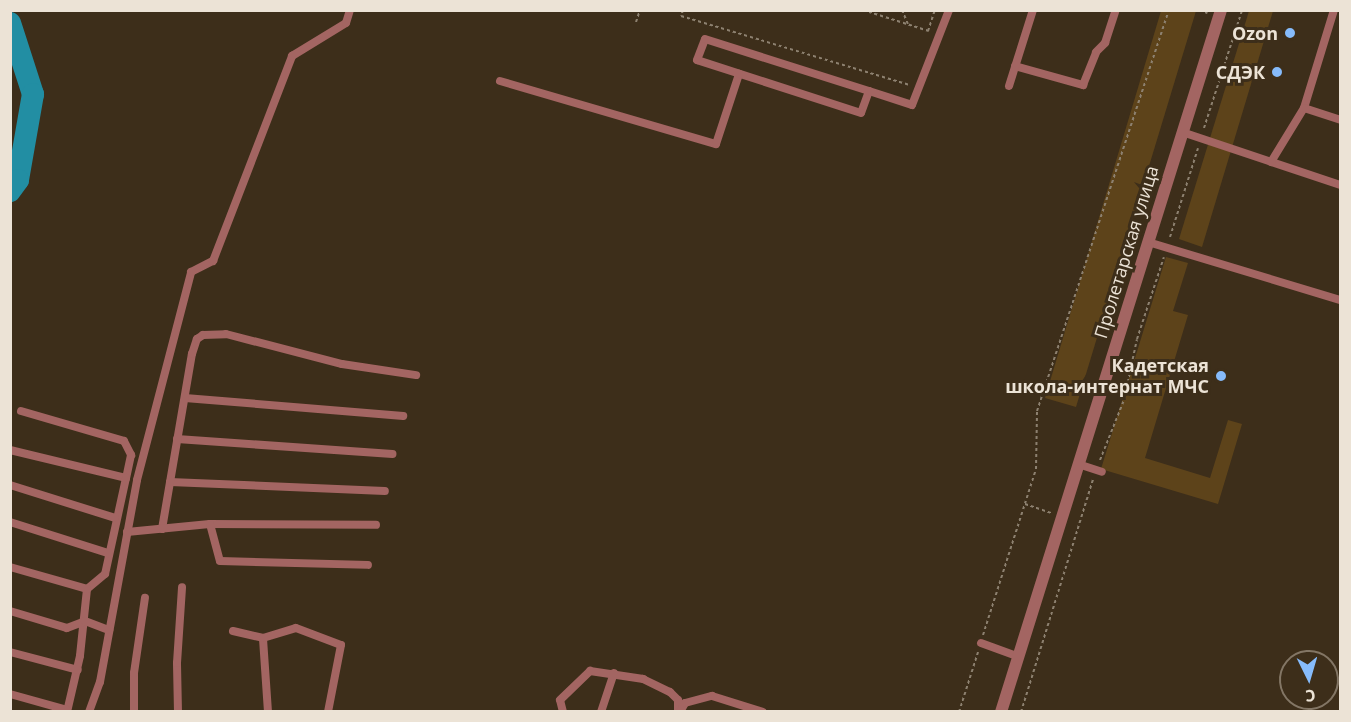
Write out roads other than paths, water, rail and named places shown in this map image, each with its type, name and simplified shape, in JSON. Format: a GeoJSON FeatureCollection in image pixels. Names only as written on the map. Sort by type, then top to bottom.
{"type":"FeatureCollection","features":[{"type":"Feature","properties":{"kind":"street","name":"Пролетарская улица"},"geometry":{"type":"LineString","coordinates":[[1001,711],[1221,10]]}},
{"type":"Feature","properties":{"kind":"lane"},"geometry":{"type":"LineString","coordinates":[[89,711],[100,682],[127,532],[191,272],[213,261],[292,56],[346,23],[351,10]]}},
{"type":"Feature","properties":{"kind":"lane"},"geometry":{"type":"LineString","coordinates":[[869,91],[861,113],[697,60],[705,39],[869,91],[912,105],[949,10]]}},
{"type":"Feature","properties":{"kind":"lane"},"geometry":{"type":"LineString","coordinates":[[1009,86],[1033,10]]}},
{"type":"Feature","properties":{"kind":"lane"},"geometry":{"type":"LineString","coordinates":[[1015,66],[1083,85],[1096,52],[1105,43],[1116,10]]}},
{"type":"Feature","properties":{"kind":"lane"},"geometry":{"type":"LineString","coordinates":[[1271,162],[1304,108],[1334,10]]}},
{"type":"Feature","properties":{"kind":"lane"},"geometry":{"type":"LineString","coordinates":[[500,81],[716,144],[739,74]]}},
{"type":"Feature","properties":{"kind":"lane"},"geometry":{"type":"LineString","coordinates":[[1304,108],[1341,120]]}},
{"type":"Feature","properties":{"kind":"lane"},"geometry":{"type":"LineString","coordinates":[[1182,132],[1341,185]]}},
{"type":"Feature","properties":{"kind":"lane"},"geometry":{"type":"LineString","coordinates":[[1148,242],[1341,300]]}},
{"type":"Feature","properties":{"kind":"lane"},"geometry":{"type":"LineString","coordinates":[[162,529],[192,354],[197,339],[204,335],[226,334],[342,364],[416,375]]}},
{"type":"Feature","properties":{"kind":"lane"},"geometry":{"type":"LineString","coordinates":[[185,398],[403,416]]}},
{"type":"Feature","properties":{"kind":"lane"},"geometry":{"type":"LineString","coordinates":[[10,694],[67,711],[78,670],[87,589],[105,574],[115,518],[131,455],[124,441],[21,411]]}},
{"type":"Feature","properties":{"kind":"lane"},"geometry":{"type":"LineString","coordinates":[[177,439],[392,454]]}},
{"type":"Feature","properties":{"kind":"lane"},"geometry":{"type":"LineString","coordinates":[[10,450],[126,478]]}},
{"type":"Feature","properties":{"kind":"lane"},"geometry":{"type":"LineString","coordinates":[[1078,464],[1099,471]]}},
{"type":"Feature","properties":{"kind":"lane"},"geometry":{"type":"LineString","coordinates":[[170,482],[385,491]]}},
{"type":"Feature","properties":{"kind":"lane"},"geometry":{"type":"LineString","coordinates":[[10,485],[115,518]]}},
{"type":"Feature","properties":{"kind":"lane"},"geometry":{"type":"LineString","coordinates":[[10,522],[108,553]]}},
{"type":"Feature","properties":{"kind":"lane"},"geometry":{"type":"LineString","coordinates":[[127,532],[210,524],[376,525]]}},
{"type":"Feature","properties":{"kind":"lane"},"geometry":{"type":"LineString","coordinates":[[210,524],[220,561],[368,565]]}},
{"type":"Feature","properties":{"kind":"lane"},"geometry":{"type":"LineString","coordinates":[[10,567],[87,589]]}},
{"type":"Feature","properties":{"kind":"lane"},"geometry":{"type":"LineString","coordinates":[[178,711],[177,663],[182,587]]}},
{"type":"Feature","properties":{"kind":"lane"},"geometry":{"type":"LineString","coordinates":[[134,711],[134,673],[144,598]]}},
{"type":"Feature","properties":{"kind":"lane"},"geometry":{"type":"LineString","coordinates":[[10,611],[68,628],[85,621],[109,630]]}},
{"type":"Feature","properties":{"kind":"lane"},"geometry":{"type":"LineString","coordinates":[[232,631],[263,638],[296,628],[341,645],[328,711]]}},
{"type":"Feature","properties":{"kind":"lane"},"geometry":{"type":"LineString","coordinates":[[263,638],[268,711]]}},
{"type":"Feature","properties":{"kind":"lane"},"geometry":{"type":"LineString","coordinates":[[981,643],[1017,656]]}},
{"type":"Feature","properties":{"kind":"lane"},"geometry":{"type":"LineString","coordinates":[[10,652],[78,670]]}},
{"type":"Feature","properties":{"kind":"lane"},"geometry":{"type":"LineString","coordinates":[[563,711],[560,700],[590,671],[643,679],[670,692],[678,700],[679,711]]}},
{"type":"Feature","properties":{"kind":"lane"},"geometry":{"type":"LineString","coordinates":[[601,711],[614,673]]}},
{"type":"Feature","properties":{"kind":"lane"},"geometry":{"type":"LineString","coordinates":[[679,711],[685,703],[712,696],[763,711]]}},
{"type":"Feature","properties":{"kind":"waterway"},"geometry":{"type":"LineString","coordinates":[[10,23],[33,94],[18,180],[10,191]]}},
{"type":"Feature","properties":{"kind":"place","name":"Ozon"},"geometry":{"type":"Point","coordinates":[1290,33]}},
{"type":"Feature","properties":{"kind":"place","name":"СДЭК"},"geometry":{"type":"Point","coordinates":[1277,72]}},
{"type":"Feature","properties":{"kind":"place","name":"Кадетская школа-интернат МЧС"},"geometry":{"type":"Point","coordinates":[1221,376]}}]}
